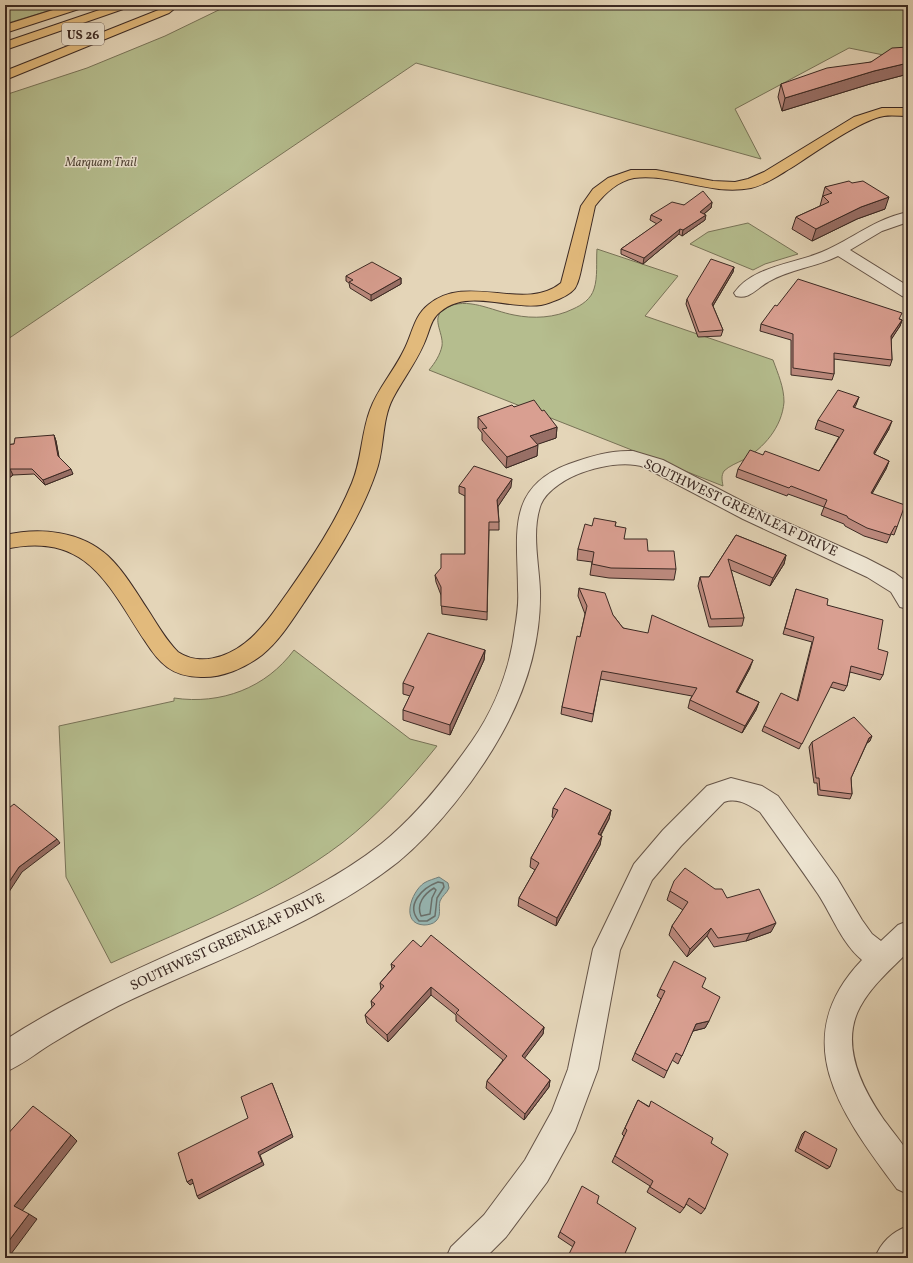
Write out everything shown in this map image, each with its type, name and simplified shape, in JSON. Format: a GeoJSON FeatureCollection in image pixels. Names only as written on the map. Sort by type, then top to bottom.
{"type":"FeatureCollection","features":[{"type":"Feature","properties":{"kind":"main road"},"geometry":{"type":"LineString","coordinates":[[5,29],[81,5]]}},
{"type":"Feature","properties":{"kind":"main road","name":"US 26"},"geometry":{"type":"LineString","coordinates":[[5,46],[125,5]]}},
{"type":"Feature","properties":{"kind":"main road","name":"US 26"},"geometry":{"type":"LineString","coordinates":[[42,48],[104,27],[160,5]]}},
{"type":"Feature","properties":{"kind":"main road"},"geometry":{"type":"LineString","coordinates":[[5,76],[165,11],[173,5]]}},
{"type":"Feature","properties":{"kind":"main road"},"geometry":{"type":"LineString","coordinates":[[5,542],[20,538],[49,539],[75,546],[90,553],[101,562],[112,576],[168,657],[188,667],[217,666],[232,662],[257,646],[269,634],[325,555],[362,484],[368,465],[374,426],[381,403],[412,353],[424,320],[434,307],[450,299],[468,296],[540,300],[549,298],[565,290],[572,277],[579,240],[591,200],[605,186],[625,176],[656,174],[720,186],[752,183],[769,175],[859,120],[882,112],[908,112]]}},
{"type":"Feature","properties":{"kind":"street"},"geometry":{"type":"LineString","coordinates":[[742,293],[763,277],[827,256],[839,250],[872,228],[892,220],[908,217]]}},
{"type":"Feature","properties":{"kind":"street"},"geometry":{"type":"LineString","coordinates":[[839,250],[878,272],[908,293]]}},
{"type":"Feature","properties":{"kind":"street","name":"SOUTHWEST GREENLEAF DRIVE"},"geometry":{"type":"LineString","coordinates":[[5,1057],[42,1033],[106,997],[298,910],[328,894],[365,870],[399,845],[417,828],[479,752],[502,712],[515,680],[525,640],[530,586],[527,530],[529,512],[537,494],[545,485],[566,471],[592,462],[618,457],[643,459],[759,518],[864,566],[906,592]]}},
{"type":"Feature","properties":{"kind":"street"},"geometry":{"type":"LineString","coordinates":[[462,1258],[495,1226],[536,1171],[564,1120],[583,1069],[607,949],[643,872],[672,838],[716,794],[731,789],[753,794],[769,804],[828,887],[852,929],[862,943],[882,960]]}},
{"type":"Feature","properties":{"kind":"street"},"geometry":{"type":"LineString","coordinates":[[908,934],[857,987],[846,1004],[841,1021],[840,1057],[844,1077],[853,1096],[882,1144],[908,1178]]}},
{"type":"Feature","properties":{"kind":"street"},"geometry":{"type":"LineString","coordinates":[[891,1258],[908,1242]]}},
{"type":"Feature","properties":{"kind":"green space"},"geometry":{"type":"Polygon","coordinates":[[[5,5],[67,5],[5,24],[5,5]]]}},
{"type":"Feature","properties":{"kind":"green space","name":"Marquam Trail"},"geometry":{"type":"Polygon","coordinates":[[[229,5],[908,5],[908,60],[849,48],[735,109],[761,159],[416,63],[5,341],[5,95],[87,68],[165,36],[229,5]]]}},
{"type":"Feature","properties":{"kind":"green space"},"geometry":{"type":"Polygon","coordinates":[[[748,223],[798,254],[765,264],[753,270],[690,244],[708,232],[748,223]]]}},
{"type":"Feature","properties":{"kind":"green space"},"geometry":{"type":"Polygon","coordinates":[[[597,249],[678,276],[645,316],[773,360],[784,396],[783,411],[780,420],[771,436],[765,443],[751,455],[724,471],[722,476],[723,486],[429,370],[437,359],[442,346],[438,316],[446,308],[462,303],[529,317],[544,317],[566,312],[583,304],[593,293],[596,280],[597,249]]]}},
{"type":"Feature","properties":{"kind":"green space"},"geometry":{"type":"Polygon","coordinates":[[[294,650],[410,739],[437,746],[404,785],[368,821],[342,843],[315,862],[259,895],[111,963],[66,877],[59,726],[174,701],[174,698],[192,700],[209,699],[241,691],[270,675],[294,650]]]}},
{"type":"Feature","properties":{"kind":"water"},"geometry":{"type":"Polygon","coordinates":[[[439,877],[448,883],[449,888],[440,901],[438,919],[429,925],[417,923],[412,919],[410,914],[410,907],[415,893],[424,883],[439,877]]]}},
{"type":"Feature","properties":{"kind":"building"},"geometry":{"type":"Polygon","coordinates":[[[908,47],[908,63],[874,71],[785,98],[781,84],[827,68],[871,62],[892,48],[908,47]]]}},
{"type":"Feature","properties":{"kind":"building"},"geometry":{"type":"Polygon","coordinates":[[[849,181],[852,183],[863,181],[889,197],[861,207],[816,229],[796,217],[829,202],[823,196],[832,193],[825,187],[849,181]]]}},
{"type":"Feature","properties":{"kind":"building"},"geometry":{"type":"Polygon","coordinates":[[[703,191],[712,202],[700,212],[706,215],[683,230],[680,229],[644,258],[621,249],[662,220],[651,215],[672,202],[684,205],[703,191]]]}},
{"type":"Feature","properties":{"kind":"building"},"geometry":{"type":"Polygon","coordinates":[[[711,259],[734,267],[712,304],[723,330],[699,332],[687,299],[711,259]]]}},
{"type":"Feature","properties":{"kind":"building"},"geometry":{"type":"Polygon","coordinates":[[[372,262],[401,278],[371,295],[349,282],[353,280],[346,276],[372,262]]]}},
{"type":"Feature","properties":{"kind":"building"},"geometry":{"type":"Polygon","coordinates":[[[798,279],[902,313],[899,319],[902,320],[891,336],[892,360],[834,353],[834,374],[793,368],[793,334],[761,324],[775,305],[777,306],[798,279]]]}},
{"type":"Feature","properties":{"kind":"building"},"geometry":{"type":"Polygon","coordinates":[[[838,390],[859,397],[853,407],[892,421],[874,452],[874,454],[889,461],[871,493],[905,505],[897,527],[895,526],[890,535],[867,528],[848,518],[847,516],[824,507],[827,500],[791,486],[789,488],[738,469],[750,450],[763,455],[765,451],[819,471],[844,430],[818,420],[838,390]]]}},
{"type":"Feature","properties":{"kind":"building"},"geometry":{"type":"Polygon","coordinates":[[[534,400],[557,427],[530,436],[538,445],[507,457],[482,429],[487,428],[478,417],[512,405],[514,407],[534,400]]]}},
{"type":"Feature","properties":{"kind":"building"},"geometry":{"type":"Polygon","coordinates":[[[54,435],[58,456],[71,469],[43,480],[32,469],[10,469],[5,474],[5,445],[14,444],[15,438],[54,435]]]}},
{"type":"Feature","properties":{"kind":"building"},"geometry":{"type":"Polygon","coordinates":[[[474,466],[512,479],[497,500],[499,522],[489,522],[487,612],[441,606],[441,587],[435,575],[441,568],[441,554],[465,554],[465,488],[459,486],[474,466]]]}},
{"type":"Feature","properties":{"kind":"building"},"geometry":{"type":"Polygon","coordinates":[[[594,518],[616,522],[615,526],[626,528],[624,539],[647,539],[648,551],[674,551],[676,569],[611,568],[592,564],[594,552],[578,549],[585,524],[592,526],[594,518]]]}},
{"type":"Feature","properties":{"kind":"building"},"geometry":{"type":"Polygon","coordinates":[[[736,535],[786,555],[773,578],[728,559],[744,618],[711,619],[700,577],[709,577],[736,535]]]}},
{"type":"Feature","properties":{"kind":"building"},"geometry":{"type":"Polygon","coordinates":[[[579,588],[605,593],[613,615],[623,628],[648,633],[652,615],[753,660],[736,692],[759,702],[745,726],[690,700],[697,688],[602,671],[593,714],[562,707],[577,636],[580,637],[587,606],[579,588]]]}},
{"type":"Feature","properties":{"kind":"building"},"geometry":{"type":"Polygon","coordinates":[[[796,589],[828,599],[827,605],[883,620],[878,649],[888,652],[883,675],[851,666],[847,686],[833,682],[802,744],[764,726],[781,693],[798,701],[814,637],[785,628],[796,589]]]}},
{"type":"Feature","properties":{"kind":"building"},"geometry":{"type":"Polygon","coordinates":[[[428,633],[485,650],[450,725],[403,710],[414,687],[403,683],[428,633]]]}},
{"type":"Feature","properties":{"kind":"building"},"geometry":{"type":"Polygon","coordinates":[[[854,717],[872,736],[869,738],[851,778],[852,794],[820,790],[819,778],[816,778],[812,742],[854,717]]]}},
{"type":"Feature","properties":{"kind":"building"},"geometry":{"type":"Polygon","coordinates":[[[565,788],[611,810],[598,834],[602,836],[557,918],[519,898],[539,863],[531,858],[558,810],[553,808],[565,788]]]}},
{"type":"Feature","properties":{"kind":"building"},"geometry":{"type":"Polygon","coordinates":[[[14,804],[57,839],[19,867],[5,888],[5,811],[14,804]]]}},
{"type":"Feature","properties":{"kind":"building"},"geometry":{"type":"Polygon","coordinates":[[[685,868],[715,889],[722,889],[727,898],[759,889],[776,923],[750,933],[718,938],[711,928],[690,949],[672,926],[688,902],[670,891],[674,881],[685,868]]]}},
{"type":"Feature","properties":{"kind":"building"},"geometry":{"type":"Polygon","coordinates":[[[431,935],[544,1027],[522,1056],[550,1080],[525,1114],[487,1081],[507,1056],[456,1013],[459,1010],[431,987],[387,1035],[365,1015],[375,1004],[371,1001],[384,986],[380,983],[395,966],[391,964],[413,940],[421,947],[431,935]]]}},
{"type":"Feature","properties":{"kind":"building"},"geometry":{"type":"Polygon","coordinates":[[[674,961],[706,978],[702,987],[720,997],[709,1021],[696,1024],[682,1056],[676,1053],[667,1071],[635,1053],[665,991],[660,989],[674,961]]]}},
{"type":"Feature","properties":{"kind":"building"},"geometry":{"type":"Polygon","coordinates":[[[272,1083],[292,1134],[258,1152],[262,1162],[197,1196],[192,1179],[187,1182],[178,1153],[248,1118],[241,1097],[272,1083]]]}},
{"type":"Feature","properties":{"kind":"building"},"geometry":{"type":"Polygon","coordinates":[[[638,1100],[649,1107],[651,1101],[713,1138],[711,1143],[728,1154],[705,1209],[689,1198],[684,1208],[650,1187],[653,1181],[615,1156],[627,1130],[625,1128],[638,1100]]]}},
{"type":"Feature","properties":{"kind":"building"},"geometry":{"type":"Polygon","coordinates":[[[33,1106],[71,1135],[14,1206],[29,1214],[5,1246],[5,1157],[9,1152],[5,1149],[5,1137],[33,1106]]]}},
{"type":"Feature","properties":{"kind":"building"},"geometry":{"type":"Polygon","coordinates":[[[805,1131],[837,1149],[830,1167],[798,1148],[805,1131]]]}},
{"type":"Feature","properties":{"kind":"building"},"geometry":{"type":"Polygon","coordinates":[[[582,1186],[599,1196],[597,1203],[636,1228],[623,1258],[567,1258],[575,1242],[560,1232],[582,1186]]]}}]}
